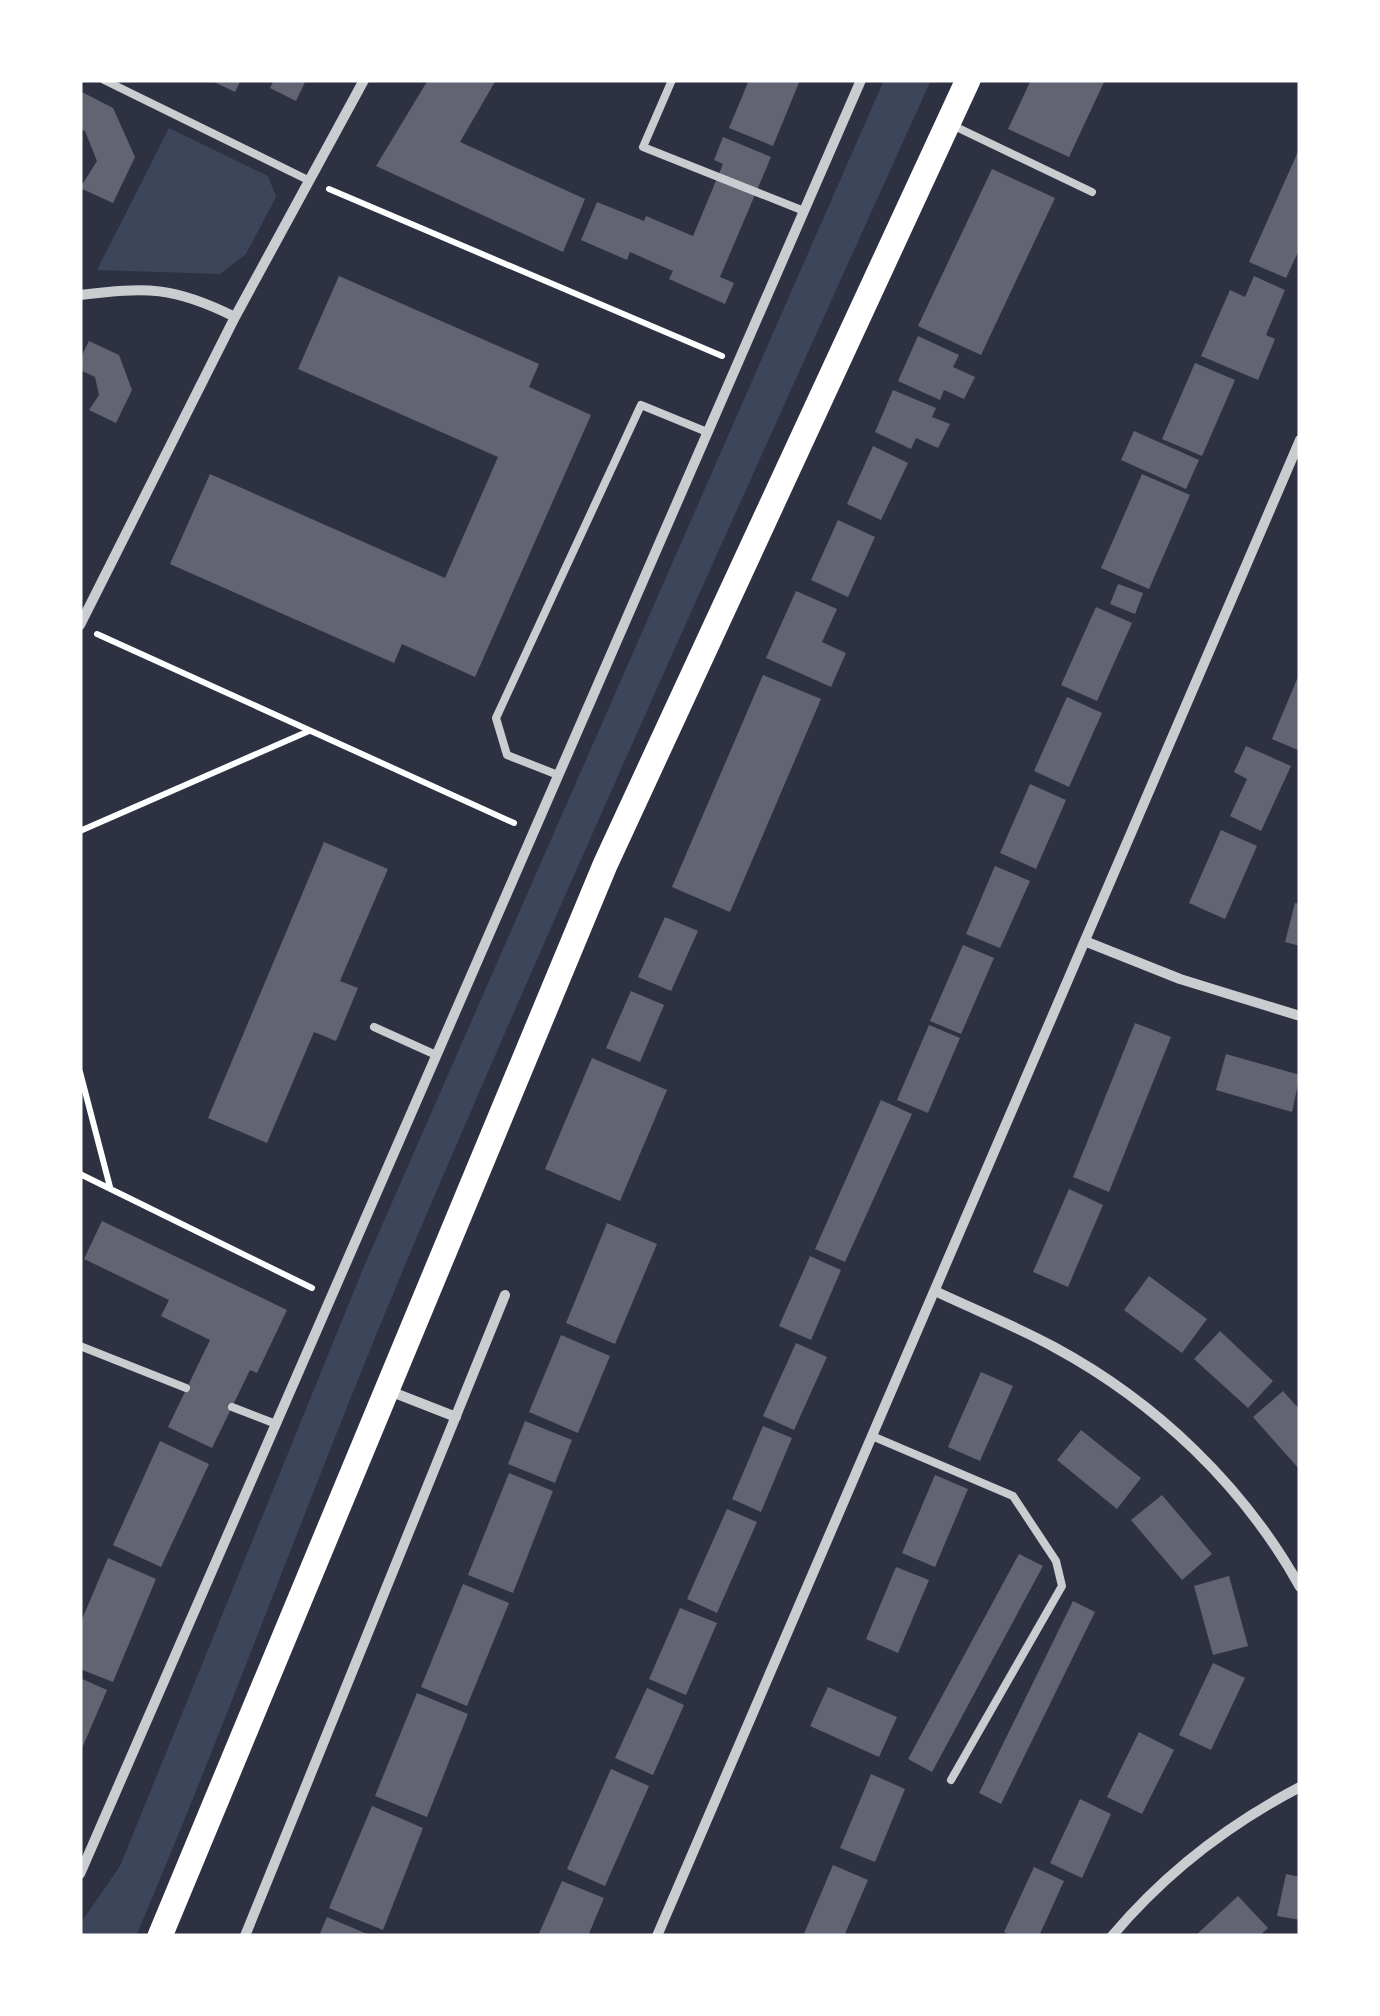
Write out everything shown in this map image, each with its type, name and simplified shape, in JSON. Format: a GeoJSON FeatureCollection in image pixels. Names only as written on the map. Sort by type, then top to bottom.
{"type":"FeatureCollection","features":[{"type":"Feature","properties":{"kind":"highway"},"geometry":{"type":"LineString","coordinates":[[160,1936],[605,864],[968,80]]}},
{"type":"Feature","properties":{"kind":"street"},"geometry":{"type":"LineString","coordinates":[[80,626],[234,317],[364,80]]}},
{"type":"Feature","properties":{"kind":"street"},"geometry":{"type":"LineString","coordinates":[[81,1867],[860,80]]}},
{"type":"Feature","properties":{"kind":"street"},"geometry":{"type":"LineString","coordinates":[[80,295],[171,290],[234,317]]}},
{"type":"Feature","properties":{"kind":"street"},"geometry":{"type":"LineString","coordinates":[[657,1936],[1300,440]]}},
{"type":"Feature","properties":{"kind":"street"},"geometry":{"type":"LineString","coordinates":[[1086,942],[1180,978],[1300,1016]]}},
{"type":"Feature","properties":{"kind":"street"},"geometry":{"type":"LineString","coordinates":[[935,1292],[1054,1347],[1140,1402],[1226,1482],[1288,1564],[1300,1587]]}},
{"type":"Feature","properties":{"kind":"street"},"geometry":{"type":"LineString","coordinates":[[244,1936],[505,1295]]}},
{"type":"Feature","properties":{"kind":"street"},"geometry":{"type":"LineString","coordinates":[[386,1390],[456,1417]]}},
{"type":"Feature","properties":{"kind":"street"},"geometry":{"type":"LineString","coordinates":[[1113,1936],[1149,1893],[1200,1849],[1249,1814],[1300,1787]]}},
{"type":"Feature","properties":{"kind":"lane"},"geometry":{"type":"LineString","coordinates":[[104,80],[308,180]]}},
{"type":"Feature","properties":{"kind":"lane"},"geometry":{"type":"LineString","coordinates":[[672,80],[643,147],[804,211]]}},
{"type":"Feature","properties":{"kind":"lane"},"geometry":{"type":"LineString","coordinates":[[948,122],[1092,192]]}},
{"type":"Feature","properties":{"kind":"lane"},"geometry":{"type":"LineString","coordinates":[[558,775],[507,755],[496,718],[641,405],[707,432]]}},
{"type":"Feature","properties":{"kind":"lane"},"geometry":{"type":"LineString","coordinates":[[374,1027],[436,1055]]}},
{"type":"Feature","properties":{"kind":"lane"},"geometry":{"type":"LineString","coordinates":[[80,1346],[186,1388]]}},
{"type":"Feature","properties":{"kind":"lane"},"geometry":{"type":"LineString","coordinates":[[232,1407],[276,1424]]}},
{"type":"Feature","properties":{"kind":"lane"},"geometry":{"type":"LineString","coordinates":[[872,1436],[1013,1496],[1056,1561],[1062,1586],[951,1780]]}},
{"type":"Feature","properties":{"kind":"path"},"geometry":{"type":"LineString","coordinates":[[308,180],[737,363]]}},
{"type":"Feature","properties":{"kind":"path"},"geometry":{"type":"LineString","coordinates":[[80,626],[533,832]]}},
{"type":"Feature","properties":{"kind":"path"},"geometry":{"type":"LineString","coordinates":[[80,830],[310,730]]}},
{"type":"Feature","properties":{"kind":"path"},"geometry":{"type":"LineString","coordinates":[[80,1072],[110,1188]]}},
{"type":"Feature","properties":{"kind":"path"},"geometry":{"type":"LineString","coordinates":[[80,1174],[330,1297]]}},
{"type":"Feature","properties":{"kind":"shaded area"},"geometry":{"type":"Polygon","coordinates":[[[884,80],[931,80],[606,803],[416,1239],[136,1936],[80,1936],[80,1924],[120,1866],[365,1264],[884,80]]]}},
{"type":"Feature","properties":{"kind":"shaded area"},"geometry":{"type":"Polygon","coordinates":[[[169,128],[268,176],[276,197],[246,254],[220,274],[97,270],[169,128]]]}},
{"type":"Feature","properties":{"kind":"building"},"geometry":{"type":"Polygon","coordinates":[[[210,80],[241,80],[235,92],[210,80]]]}},
{"type":"Feature","properties":{"kind":"building"},"geometry":{"type":"Polygon","coordinates":[[[274,80],[306,80],[296,101],[270,88],[274,80]]]}},
{"type":"Feature","properties":{"kind":"building"},"geometry":{"type":"Polygon","coordinates":[[[428,80],[496,80],[460,142],[585,199],[563,252],[376,166],[428,80]]]}},
{"type":"Feature","properties":{"kind":"building"},"geometry":{"type":"Polygon","coordinates":[[[749,80],[800,80],[773,146],[729,128],[749,80]]]}},
{"type":"Feature","properties":{"kind":"building"},"geometry":{"type":"Polygon","coordinates":[[[1031,80],[1105,80],[1069,157],[1008,129],[1031,80]]]}},
{"type":"Feature","properties":{"kind":"building"},"geometry":{"type":"Polygon","coordinates":[[[80,91],[113,108],[135,157],[113,203],[80,188],[97,161],[85,131],[80,129],[80,91]]]}},
{"type":"Feature","properties":{"kind":"building"},"geometry":{"type":"Polygon","coordinates":[[[723,137],[771,157],[720,277],[734,283],[725,304],[669,279],[673,271],[630,252],[627,260],[581,240],[597,202],[644,221],[646,216],[693,236],[723,164],[714,160],[723,137]]]}},
{"type":"Feature","properties":{"kind":"building"},"geometry":{"type":"Polygon","coordinates":[[[1300,147],[1300,248],[1286,278],[1249,262],[1300,147]]]}},
{"type":"Feature","properties":{"kind":"building"},"geometry":{"type":"Polygon","coordinates":[[[992,169],[1055,198],[981,355],[918,326],[992,169]]]}},
{"type":"Feature","properties":{"kind":"building"},"geometry":{"type":"Polygon","coordinates":[[[339,276],[539,364],[529,387],[591,415],[475,677],[402,644],[394,663],[170,564],[210,474],[445,578],[498,457],[298,369],[339,276]]]}},
{"type":"Feature","properties":{"kind":"building"},"geometry":{"type":"Polygon","coordinates":[[[1254,276],[1285,290],[1266,335],[1275,339],[1258,380],[1201,356],[1230,290],[1245,297],[1254,276]]]}},
{"type":"Feature","properties":{"kind":"building"},"geometry":{"type":"Polygon","coordinates":[[[918,336],[959,355],[953,367],[975,377],[964,399],[944,390],[940,400],[898,381],[918,336]]]}},
{"type":"Feature","properties":{"kind":"building"},"geometry":{"type":"Polygon","coordinates":[[[89,341],[119,355],[132,390],[116,423],[89,410],[99,395],[95,377],[80,370],[80,359],[89,341]]]}},
{"type":"Feature","properties":{"kind":"building"},"geometry":{"type":"Polygon","coordinates":[[[1195,363],[1235,380],[1202,456],[1162,439],[1195,363]]]}},
{"type":"Feature","properties":{"kind":"building"},"geometry":{"type":"Polygon","coordinates":[[[893,390],[936,408],[932,417],[950,424],[938,448],[916,438],[911,449],[875,432],[893,390]]]}},
{"type":"Feature","properties":{"kind":"building"},"geometry":{"type":"Polygon","coordinates":[[[1134,431],[1199,460],[1186,489],[1121,460],[1134,431]]]}},
{"type":"Feature","properties":{"kind":"building"},"geometry":{"type":"Polygon","coordinates":[[[873,446],[908,463],[881,520],[847,504],[873,446]]]}},
{"type":"Feature","properties":{"kind":"building"},"geometry":{"type":"Polygon","coordinates":[[[1142,474],[1190,495],[1149,589],[1101,568],[1142,474]]]}},
{"type":"Feature","properties":{"kind":"building"},"geometry":{"type":"Polygon","coordinates":[[[838,520],[875,537],[848,597],[811,580],[838,520]]]}},
{"type":"Feature","properties":{"kind":"building"},"geometry":{"type":"Polygon","coordinates":[[[1118,584],[1143,593],[1135,614],[1110,604],[1118,584]]]}},
{"type":"Feature","properties":{"kind":"building"},"geometry":{"type":"Polygon","coordinates":[[[796,591],[837,609],[822,642],[846,653],[831,687],[766,658],[796,591]]]}},
{"type":"Feature","properties":{"kind":"building"},"geometry":{"type":"Polygon","coordinates":[[[1096,607],[1132,623],[1097,701],[1061,685],[1096,607]]]}},
{"type":"Feature","properties":{"kind":"building"},"geometry":{"type":"Polygon","coordinates":[[[1300,672],[1300,751],[1272,739],[1300,672]]]}},
{"type":"Feature","properties":{"kind":"building"},"geometry":{"type":"Polygon","coordinates":[[[763,675],[821,699],[730,912],[672,887],[763,675]]]}},
{"type":"Feature","properties":{"kind":"building"},"geometry":{"type":"Polygon","coordinates":[[[1067,697],[1102,713],[1069,787],[1034,771],[1067,697]]]}},
{"type":"Feature","properties":{"kind":"building"},"geometry":{"type":"Polygon","coordinates":[[[1246,746],[1291,766],[1261,831],[1230,816],[1247,779],[1234,772],[1246,746]]]}},
{"type":"Feature","properties":{"kind":"building"},"geometry":{"type":"Polygon","coordinates":[[[1030,784],[1066,800],[1036,869],[1000,853],[1030,784]]]}},
{"type":"Feature","properties":{"kind":"building"},"geometry":{"type":"Polygon","coordinates":[[[1221,830],[1257,846],[1225,919],[1189,903],[1221,830]]]}},
{"type":"Feature","properties":{"kind":"building"},"geometry":{"type":"Polygon","coordinates":[[[324,842],[388,869],[340,981],[358,988],[336,1041],[314,1032],[267,1143],[208,1118],[324,842]]]}},
{"type":"Feature","properties":{"kind":"building"},"geometry":{"type":"Polygon","coordinates":[[[995,866],[1030,881],[1000,948],[966,934],[995,866]]]}},
{"type":"Feature","properties":{"kind":"building"},"geometry":{"type":"Polygon","coordinates":[[[1295,903],[1300,904],[1300,946],[1285,942],[1295,903]]]}},
{"type":"Feature","properties":{"kind":"building"},"geometry":{"type":"Polygon","coordinates":[[[665,917],[698,931],[671,991],[638,977],[665,917]]]}},
{"type":"Feature","properties":{"kind":"building"},"geometry":{"type":"Polygon","coordinates":[[[963,945],[994,958],[961,1034],[930,1021],[963,945]]]}},
{"type":"Feature","properties":{"kind":"building"},"geometry":{"type":"Polygon","coordinates":[[[631,991],[664,1005],[640,1062],[606,1048],[631,991]]]}},
{"type":"Feature","properties":{"kind":"building"},"geometry":{"type":"Polygon","coordinates":[[[1135,1023],[1171,1037],[1109,1192],[1073,1177],[1135,1023]]]}},
{"type":"Feature","properties":{"kind":"building"},"geometry":{"type":"Polygon","coordinates":[[[929,1025],[960,1038],[928,1113],[897,1100],[929,1025]]]}},
{"type":"Feature","properties":{"kind":"building"},"geometry":{"type":"Polygon","coordinates":[[[1226,1054],[1300,1075],[1292,1112],[1216,1090],[1226,1054]]]}},
{"type":"Feature","properties":{"kind":"building"},"geometry":{"type":"Polygon","coordinates":[[[592,1058],[667,1090],[620,1201],[545,1169],[592,1058]]]}},
{"type":"Feature","properties":{"kind":"building"},"geometry":{"type":"Polygon","coordinates":[[[881,1100],[912,1114],[845,1262],[815,1249],[881,1100]]]}},
{"type":"Feature","properties":{"kind":"building"},"geometry":{"type":"Polygon","coordinates":[[[1069,1189],[1103,1205],[1068,1287],[1033,1272],[1069,1189]]]}},
{"type":"Feature","properties":{"kind":"building"},"geometry":{"type":"Polygon","coordinates":[[[102,1221],[287,1310],[257,1373],[250,1370],[212,1448],[168,1427],[210,1340],[161,1316],[169,1300],[84,1259],[102,1221]]]}},
{"type":"Feature","properties":{"kind":"building"},"geometry":{"type":"Polygon","coordinates":[[[607,1223],[657,1244],[615,1344],[566,1323],[607,1223]]]}},
{"type":"Feature","properties":{"kind":"building"},"geometry":{"type":"Polygon","coordinates":[[[810,1256],[841,1270],[811,1340],[779,1326],[810,1256]]]}},
{"type":"Feature","properties":{"kind":"building"},"geometry":{"type":"Polygon","coordinates":[[[1149,1276],[1207,1319],[1182,1353],[1124,1310],[1149,1276]]]}},
{"type":"Feature","properties":{"kind":"building"},"geometry":{"type":"Polygon","coordinates":[[[1220,1331],[1273,1381],[1248,1408],[1194,1359],[1220,1331]]]}},
{"type":"Feature","properties":{"kind":"building"},"geometry":{"type":"Polygon","coordinates":[[[561,1335],[610,1356],[578,1433],[529,1412],[561,1335]]]}},
{"type":"Feature","properties":{"kind":"building"},"geometry":{"type":"Polygon","coordinates":[[[796,1343],[827,1357],[794,1430],[763,1416],[796,1343]]]}},
{"type":"Feature","properties":{"kind":"building"},"geometry":{"type":"Polygon","coordinates":[[[981,1372],[1013,1386],[980,1461],[948,1447],[981,1372]]]}},
{"type":"Feature","properties":{"kind":"building"},"geometry":{"type":"Polygon","coordinates":[[[1283,1391],[1300,1410],[1300,1470],[1253,1417],[1283,1391]]]}},
{"type":"Feature","properties":{"kind":"building"},"geometry":{"type":"Polygon","coordinates":[[[525,1421],[572,1440],[555,1483],[508,1464],[525,1421]]]}},
{"type":"Feature","properties":{"kind":"building"},"geometry":{"type":"Polygon","coordinates":[[[763,1426],[792,1438],[761,1512],[732,1499],[763,1426]]]}},
{"type":"Feature","properties":{"kind":"building"},"geometry":{"type":"Polygon","coordinates":[[[1081,1430],[1141,1478],[1117,1509],[1057,1460],[1081,1430]]]}},
{"type":"Feature","properties":{"kind":"building"},"geometry":{"type":"Polygon","coordinates":[[[160,1441],[209,1464],[161,1567],[113,1545],[160,1441]]]}},
{"type":"Feature","properties":{"kind":"building"},"geometry":{"type":"Polygon","coordinates":[[[509,1473],[553,1491],[513,1593],[468,1575],[509,1473]]]}},
{"type":"Feature","properties":{"kind":"building"},"geometry":{"type":"Polygon","coordinates":[[[935,1475],[968,1489],[935,1567],[902,1553],[935,1475]]]}},
{"type":"Feature","properties":{"kind":"building"},"geometry":{"type":"Polygon","coordinates":[[[1162,1495],[1212,1554],[1182,1580],[1131,1520],[1162,1495]]]}},
{"type":"Feature","properties":{"kind":"building"},"geometry":{"type":"Polygon","coordinates":[[[727,1509],[757,1522],[717,1613],[687,1599],[727,1509]]]}},
{"type":"Feature","properties":{"kind":"building"},"geometry":{"type":"Polygon","coordinates":[[[1019,1554],[1043,1566],[932,1772],[908,1759],[1019,1554]]]}},
{"type":"Feature","properties":{"kind":"building"},"geometry":{"type":"Polygon","coordinates":[[[108,1558],[156,1579],[113,1682],[80,1669],[80,1624],[108,1558]]]}},
{"type":"Feature","properties":{"kind":"building"},"geometry":{"type":"Polygon","coordinates":[[[896,1567],[929,1580],[898,1653],[866,1639],[896,1567]]]}},
{"type":"Feature","properties":{"kind":"building"},"geometry":{"type":"Polygon","coordinates":[[[1229,1576],[1248,1646],[1213,1655],[1194,1586],[1229,1576]]]}},
{"type":"Feature","properties":{"kind":"building"},"geometry":{"type":"Polygon","coordinates":[[[463,1584],[509,1603],[467,1706],[421,1687],[463,1584]]]}},
{"type":"Feature","properties":{"kind":"building"},"geometry":{"type":"Polygon","coordinates":[[[1073,1601],[1095,1612],[1001,1804],[979,1793],[1073,1601]]]}},
{"type":"Feature","properties":{"kind":"building"},"geometry":{"type":"Polygon","coordinates":[[[680,1608],[717,1623],[686,1695],[649,1679],[680,1608]]]}},
{"type":"Feature","properties":{"kind":"building"},"geometry":{"type":"Polygon","coordinates":[[[1213,1663],[1245,1678],[1211,1750],[1179,1735],[1213,1663]]]}},
{"type":"Feature","properties":{"kind":"building"},"geometry":{"type":"Polygon","coordinates":[[[80,1678],[107,1690],[80,1753],[80,1678]]]}},
{"type":"Feature","properties":{"kind":"building"},"geometry":{"type":"Polygon","coordinates":[[[828,1687],[897,1717],[879,1757],[810,1726],[828,1687]]]}},
{"type":"Feature","properties":{"kind":"building"},"geometry":{"type":"Polygon","coordinates":[[[647,1688],[684,1705],[653,1775],[615,1758],[647,1688]]]}},
{"type":"Feature","properties":{"kind":"building"},"geometry":{"type":"Polygon","coordinates":[[[417,1693],[468,1714],[427,1817],[375,1796],[417,1693]]]}},
{"type":"Feature","properties":{"kind":"building"},"geometry":{"type":"Polygon","coordinates":[[[1139,1732],[1174,1750],[1142,1814],[1107,1797],[1139,1732]]]}},
{"type":"Feature","properties":{"kind":"building"},"geometry":{"type":"Polygon","coordinates":[[[611,1769],[649,1786],[605,1886],[567,1869],[611,1769]]]}},
{"type":"Feature","properties":{"kind":"building"},"geometry":{"type":"Polygon","coordinates":[[[871,1774],[905,1789],[875,1862],[840,1848],[871,1774]]]}},
{"type":"Feature","properties":{"kind":"building"},"geometry":{"type":"Polygon","coordinates":[[[1080,1799],[1111,1814],[1082,1878],[1050,1863],[1080,1799]]]}},
{"type":"Feature","properties":{"kind":"building"},"geometry":{"type":"Polygon","coordinates":[[[372,1806],[423,1828],[383,1930],[329,1908],[372,1806]]]}},
{"type":"Feature","properties":{"kind":"building"},"geometry":{"type":"Polygon","coordinates":[[[833,1865],[868,1880],[844,1936],[803,1936],[833,1865]]]}},
{"type":"Feature","properties":{"kind":"building"},"geometry":{"type":"Polygon","coordinates":[[[1034,1867],[1064,1881],[1039,1936],[1012,1936],[1004,1932],[1034,1867]]]}},
{"type":"Feature","properties":{"kind":"building"},"geometry":{"type":"Polygon","coordinates":[[[1286,1874],[1300,1877],[1300,1920],[1277,1916],[1286,1874]]]}},
{"type":"Feature","properties":{"kind":"building"},"geometry":{"type":"Polygon","coordinates":[[[562,1881],[604,1898],[588,1936],[538,1936],[562,1881]]]}},
{"type":"Feature","properties":{"kind":"building"},"geometry":{"type":"Polygon","coordinates":[[[1238,1896],[1268,1928],[1259,1936],[1195,1936],[1238,1896]]]}},
{"type":"Feature","properties":{"kind":"building"},"geometry":{"type":"Polygon","coordinates":[[[327,1917],[372,1936],[319,1936],[327,1917]]]}}]}
